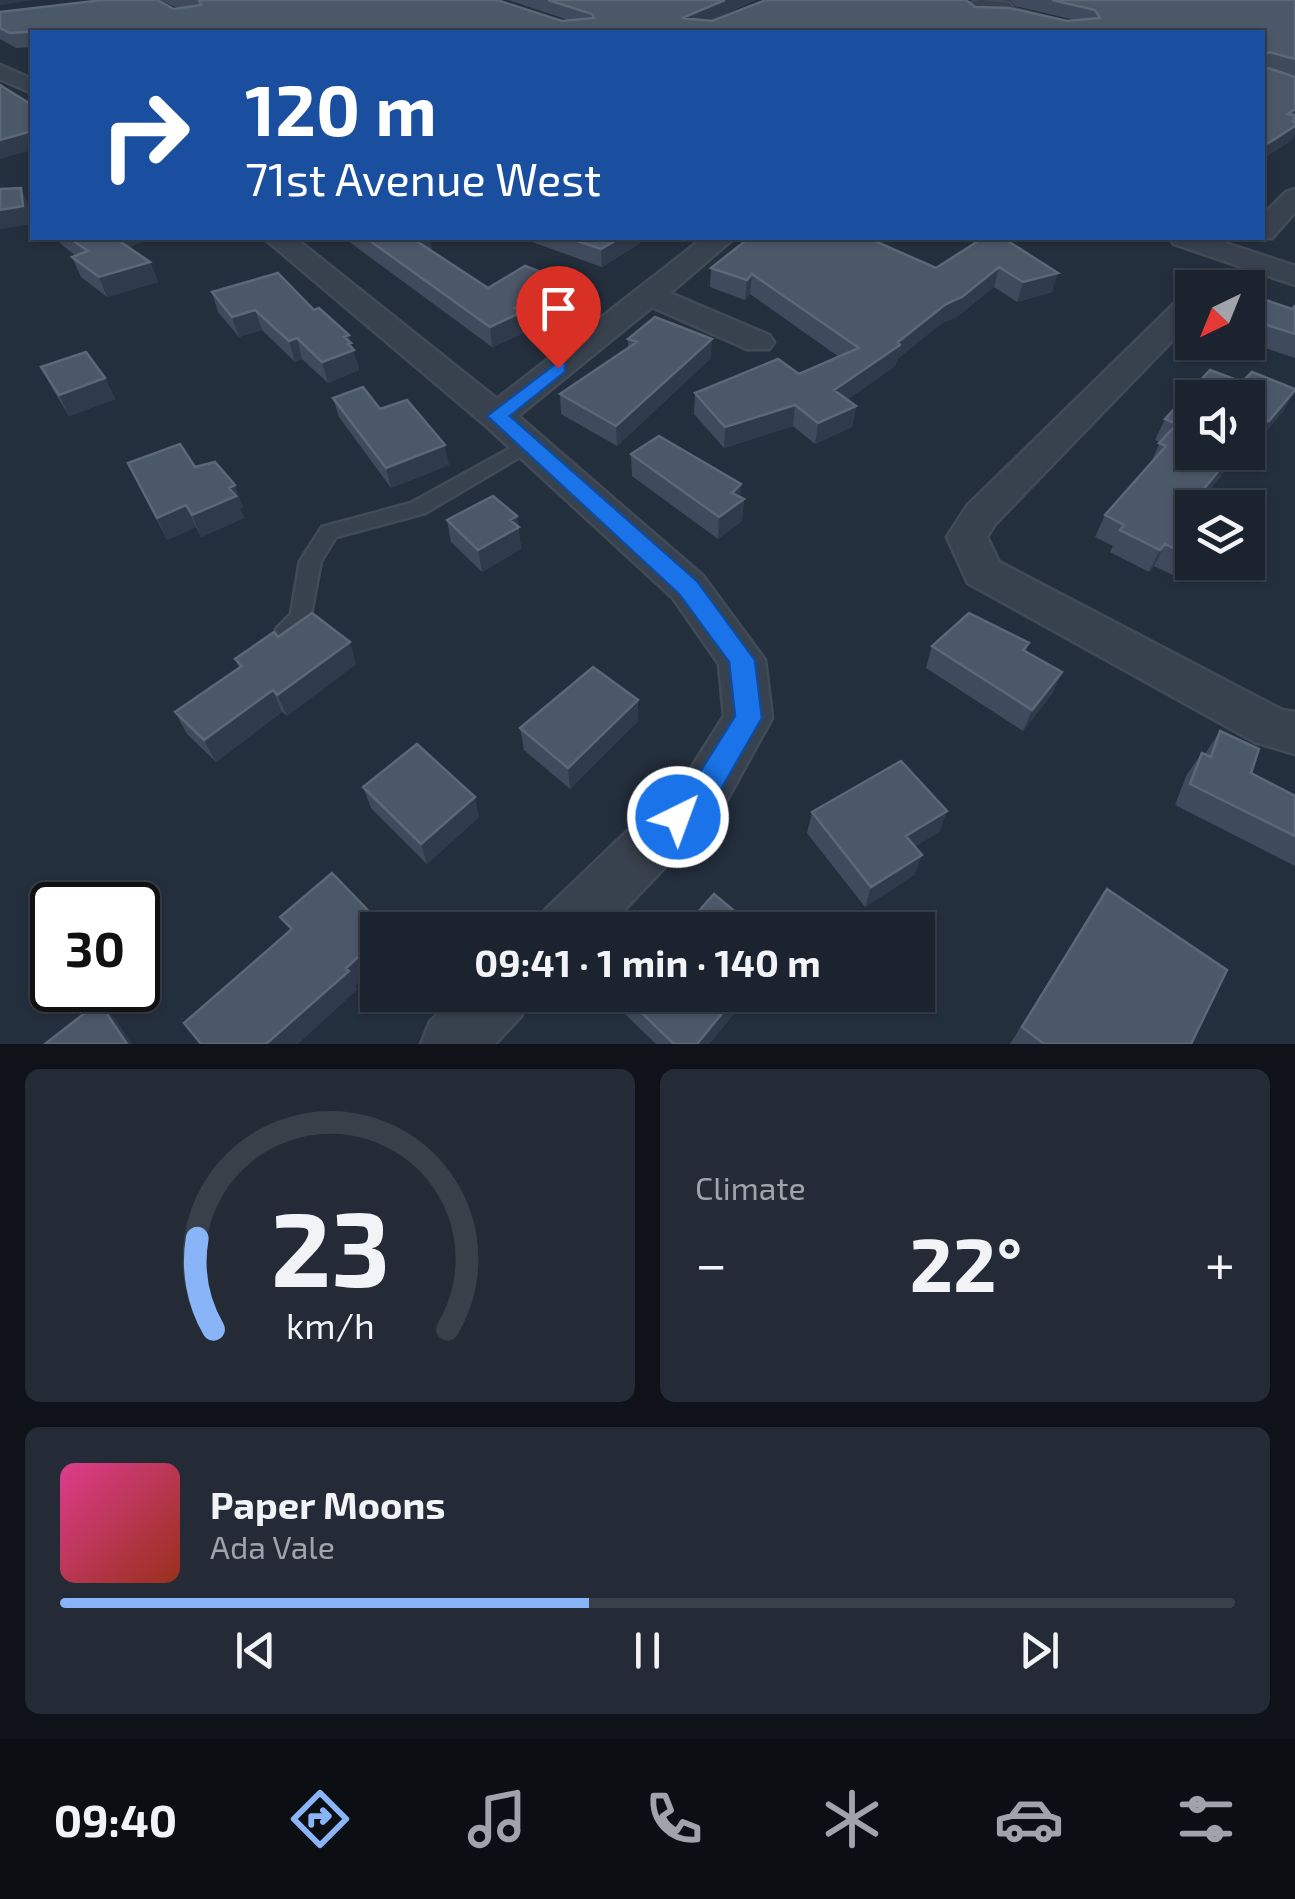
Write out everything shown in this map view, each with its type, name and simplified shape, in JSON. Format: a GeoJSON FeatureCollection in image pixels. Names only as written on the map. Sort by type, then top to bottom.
{"type":"FeatureCollection","features":[{"type":"Feature","properties":{"kind":"street"},"geometry":{"type":"LineString","coordinates":[[1006,14],[1074,30]]}},
{"type":"Feature","properties":{"kind":"street"},"geometry":{"type":"LineString","coordinates":[[0,71],[30,86]]}},
{"type":"Feature","properties":{"kind":"street"},"geometry":{"type":"LineString","coordinates":[[1265,185],[1295,196],[1265,229]]}},
{"type":"Feature","properties":{"kind":"street"},"geometry":{"type":"LineString","coordinates":[[280,240],[498,416],[688,587],[742,660],[748,718],[706,789],[583,912]]}},
{"type":"Feature","properties":{"kind":"street"},"geometry":{"type":"LineString","coordinates":[[498,416],[714,240]]}},
{"type":"Feature","properties":{"kind":"street"},"geometry":{"type":"LineString","coordinates":[[1190,240],[1295,276]]}},
{"type":"Feature","properties":{"kind":"street"},"geometry":{"type":"LineString","coordinates":[[648,295],[758,342]]}},
{"type":"Feature","properties":{"kind":"street"},"geometry":{"type":"LineString","coordinates":[[1175,320],[981,515],[967,537],[983,572],[1272,728],[1295,733]]}},
{"type":"Feature","properties":{"kind":"street"},"geometry":{"type":"LineString","coordinates":[[452,1044],[483,1012]]}},
{"type":"Feature","properties":{"kind":"lane"},"geometry":{"type":"LineString","coordinates":[[288,630],[301,618],[307,566],[320,540],[330,532],[418,508],[529,444]]}},
{"type":"Feature","properties":{"kind":"building"},"geometry":{"type":"Polygon","coordinates":[[[103,0],[157,0],[174,9],[201,5],[199,0],[497,0],[562,21],[594,18],[548,0],[725,0],[682,18],[712,21],[766,0],[966,0],[975,7],[1009,8],[1067,21],[1100,18],[1095,10],[1052,0],[1295,0],[1295,59],[1269,52],[1265,55],[1265,30],[10,33],[0,28],[0,12],[103,0]]]}},
{"type":"Feature","properties":{"kind":"building"},"geometry":{"type":"Polygon","coordinates":[[[1265,67],[1295,77],[1295,109],[1288,114],[1295,115],[1295,126],[1265,145],[1265,67]]]}},
{"type":"Feature","properties":{"kind":"building"},"geometry":{"type":"Polygon","coordinates":[[[0,85],[30,104],[30,132],[0,140],[0,85]]]}},
{"type":"Feature","properties":{"kind":"building"},"geometry":{"type":"Polygon","coordinates":[[[21,188],[23,206],[0,210],[0,189],[21,188]]]}},
{"type":"Feature","properties":{"kind":"building"},"geometry":{"type":"Polygon","coordinates":[[[72,240],[118,240],[150,262],[99,277],[72,257],[88,251],[72,240]]]}},
{"type":"Feature","properties":{"kind":"building"},"geometry":{"type":"Polygon","coordinates":[[[369,240],[424,240],[418,242],[488,288],[525,266],[560,279],[515,308],[522,312],[490,327],[369,240]]]}},
{"type":"Feature","properties":{"kind":"building"},"geometry":{"type":"Polygon","coordinates":[[[574,240],[617,240],[601,249],[574,240]]]}},
{"type":"Feature","properties":{"kind":"building"},"geometry":{"type":"Polygon","coordinates":[[[746,240],[873,240],[936,268],[980,240],[1006,240],[1058,273],[1023,282],[999,267],[962,297],[946,304],[898,342],[900,345],[834,390],[856,406],[818,423],[795,405],[725,427],[695,393],[778,359],[799,374],[859,348],[752,274],[747,280],[711,268],[746,240]]]}},
{"type":"Feature","properties":{"kind":"building"},"geometry":{"type":"Polygon","coordinates":[[[278,273],[314,310],[319,308],[349,335],[344,337],[354,350],[322,362],[297,338],[289,341],[255,310],[232,317],[212,292],[278,273]]]}},
{"type":"Feature","properties":{"kind":"building"},"geometry":{"type":"Polygon","coordinates":[[[1265,300],[1292,309],[1295,306],[1295,334],[1265,324],[1265,300]]]}},
{"type":"Feature","properties":{"kind":"building"},"geometry":{"type":"Polygon","coordinates":[[[655,317],[712,339],[616,426],[560,394],[637,342],[628,339],[655,317]]]}},
{"type":"Feature","properties":{"kind":"building"},"geometry":{"type":"Polygon","coordinates":[[[86,352],[105,378],[59,395],[41,367],[86,352]]]}},
{"type":"Feature","properties":{"kind":"building"},"geometry":{"type":"Polygon","coordinates":[[[1210,370],[1237,380],[1201,380],[1210,370]]]}},
{"type":"Feature","properties":{"kind":"building"},"geometry":{"type":"Polygon","coordinates":[[[1252,372],[1295,389],[1269,421],[1265,420],[1265,380],[1244,380],[1252,372]]]}},
{"type":"Feature","properties":{"kind":"building"},"geometry":{"type":"Polygon","coordinates":[[[363,387],[380,409],[407,400],[445,445],[386,468],[333,398],[363,387]]]}},
{"type":"Feature","properties":{"kind":"building"},"geometry":{"type":"Polygon","coordinates":[[[1175,408],[1175,423],[1165,419],[1175,408]]]}},
{"type":"Feature","properties":{"kind":"building"},"geometry":{"type":"Polygon","coordinates":[[[1175,426],[1175,470],[1219,470],[1203,490],[1175,490],[1175,549],[1165,544],[1160,550],[1120,530],[1124,525],[1105,515],[1166,446],[1159,443],[1175,426]]]}},
{"type":"Feature","properties":{"kind":"building"},"geometry":{"type":"Polygon","coordinates":[[[659,436],[741,484],[732,493],[744,499],[719,517],[631,454],[659,436]]]}},
{"type":"Feature","properties":{"kind":"building"},"geometry":{"type":"Polygon","coordinates":[[[180,444],[195,467],[215,462],[235,485],[229,488],[236,496],[192,515],[186,505],[157,518],[128,463],[180,444]]]}},
{"type":"Feature","properties":{"kind":"building"},"geometry":{"type":"Polygon","coordinates":[[[493,496],[517,516],[510,520],[519,527],[478,550],[447,520],[493,496]]]}},
{"type":"Feature","properties":{"kind":"building"},"geometry":{"type":"Polygon","coordinates":[[[312,613],[350,642],[277,695],[273,690],[204,740],[175,712],[242,666],[235,659],[274,632],[278,637],[312,613]]]}},
{"type":"Feature","properties":{"kind":"building"},"geometry":{"type":"Polygon","coordinates":[[[969,613],[1029,643],[1023,650],[1062,672],[1032,710],[932,646],[969,613]]]}},
{"type":"Feature","properties":{"kind":"building"},"geometry":{"type":"Polygon","coordinates":[[[593,667],[638,700],[568,768],[520,728],[593,667]]]}},
{"type":"Feature","properties":{"kind":"building"},"geometry":{"type":"Polygon","coordinates":[[[1220,731],[1259,749],[1251,773],[1295,796],[1295,836],[1190,784],[1202,753],[1211,757],[1220,731]]]}},
{"type":"Feature","properties":{"kind":"building"},"geometry":{"type":"Polygon","coordinates":[[[417,744],[475,797],[421,844],[363,787],[417,744]]]}},
{"type":"Feature","properties":{"kind":"building"},"geometry":{"type":"Polygon","coordinates":[[[901,761],[947,811],[906,836],[922,855],[871,887],[812,812],[901,761]]]}},
{"type":"Feature","properties":{"kind":"building"},"geometry":{"type":"Polygon","coordinates":[[[332,873],[370,912],[360,912],[360,955],[346,968],[349,971],[266,1044],[201,1044],[184,1023],[292,929],[280,917],[332,873]]]}},
{"type":"Feature","properties":{"kind":"building"},"geometry":{"type":"Polygon","coordinates":[[[1107,889],[1227,970],[1191,1044],[1044,1044],[1022,1027],[1107,889]]]}},
{"type":"Feature","properties":{"kind":"building"},"geometry":{"type":"Polygon","coordinates":[[[714,894],[736,912],[698,912],[714,894]]]}},
{"type":"Feature","properties":{"kind":"building"},"geometry":{"type":"Polygon","coordinates":[[[86,1012],[106,1012],[127,1044],[45,1044],[86,1012]]]}},
{"type":"Feature","properties":{"kind":"building"},"geometry":{"type":"Polygon","coordinates":[[[641,1012],[723,1012],[697,1044],[674,1044],[641,1012]]]}},
{"type":"Feature","properties":{"kind":"route"},"geometry":{"type":"LineString","coordinates":[[558,368],[498,416],[688,587],[742,660],[748,718],[706,789],[678,817]]}}]}
